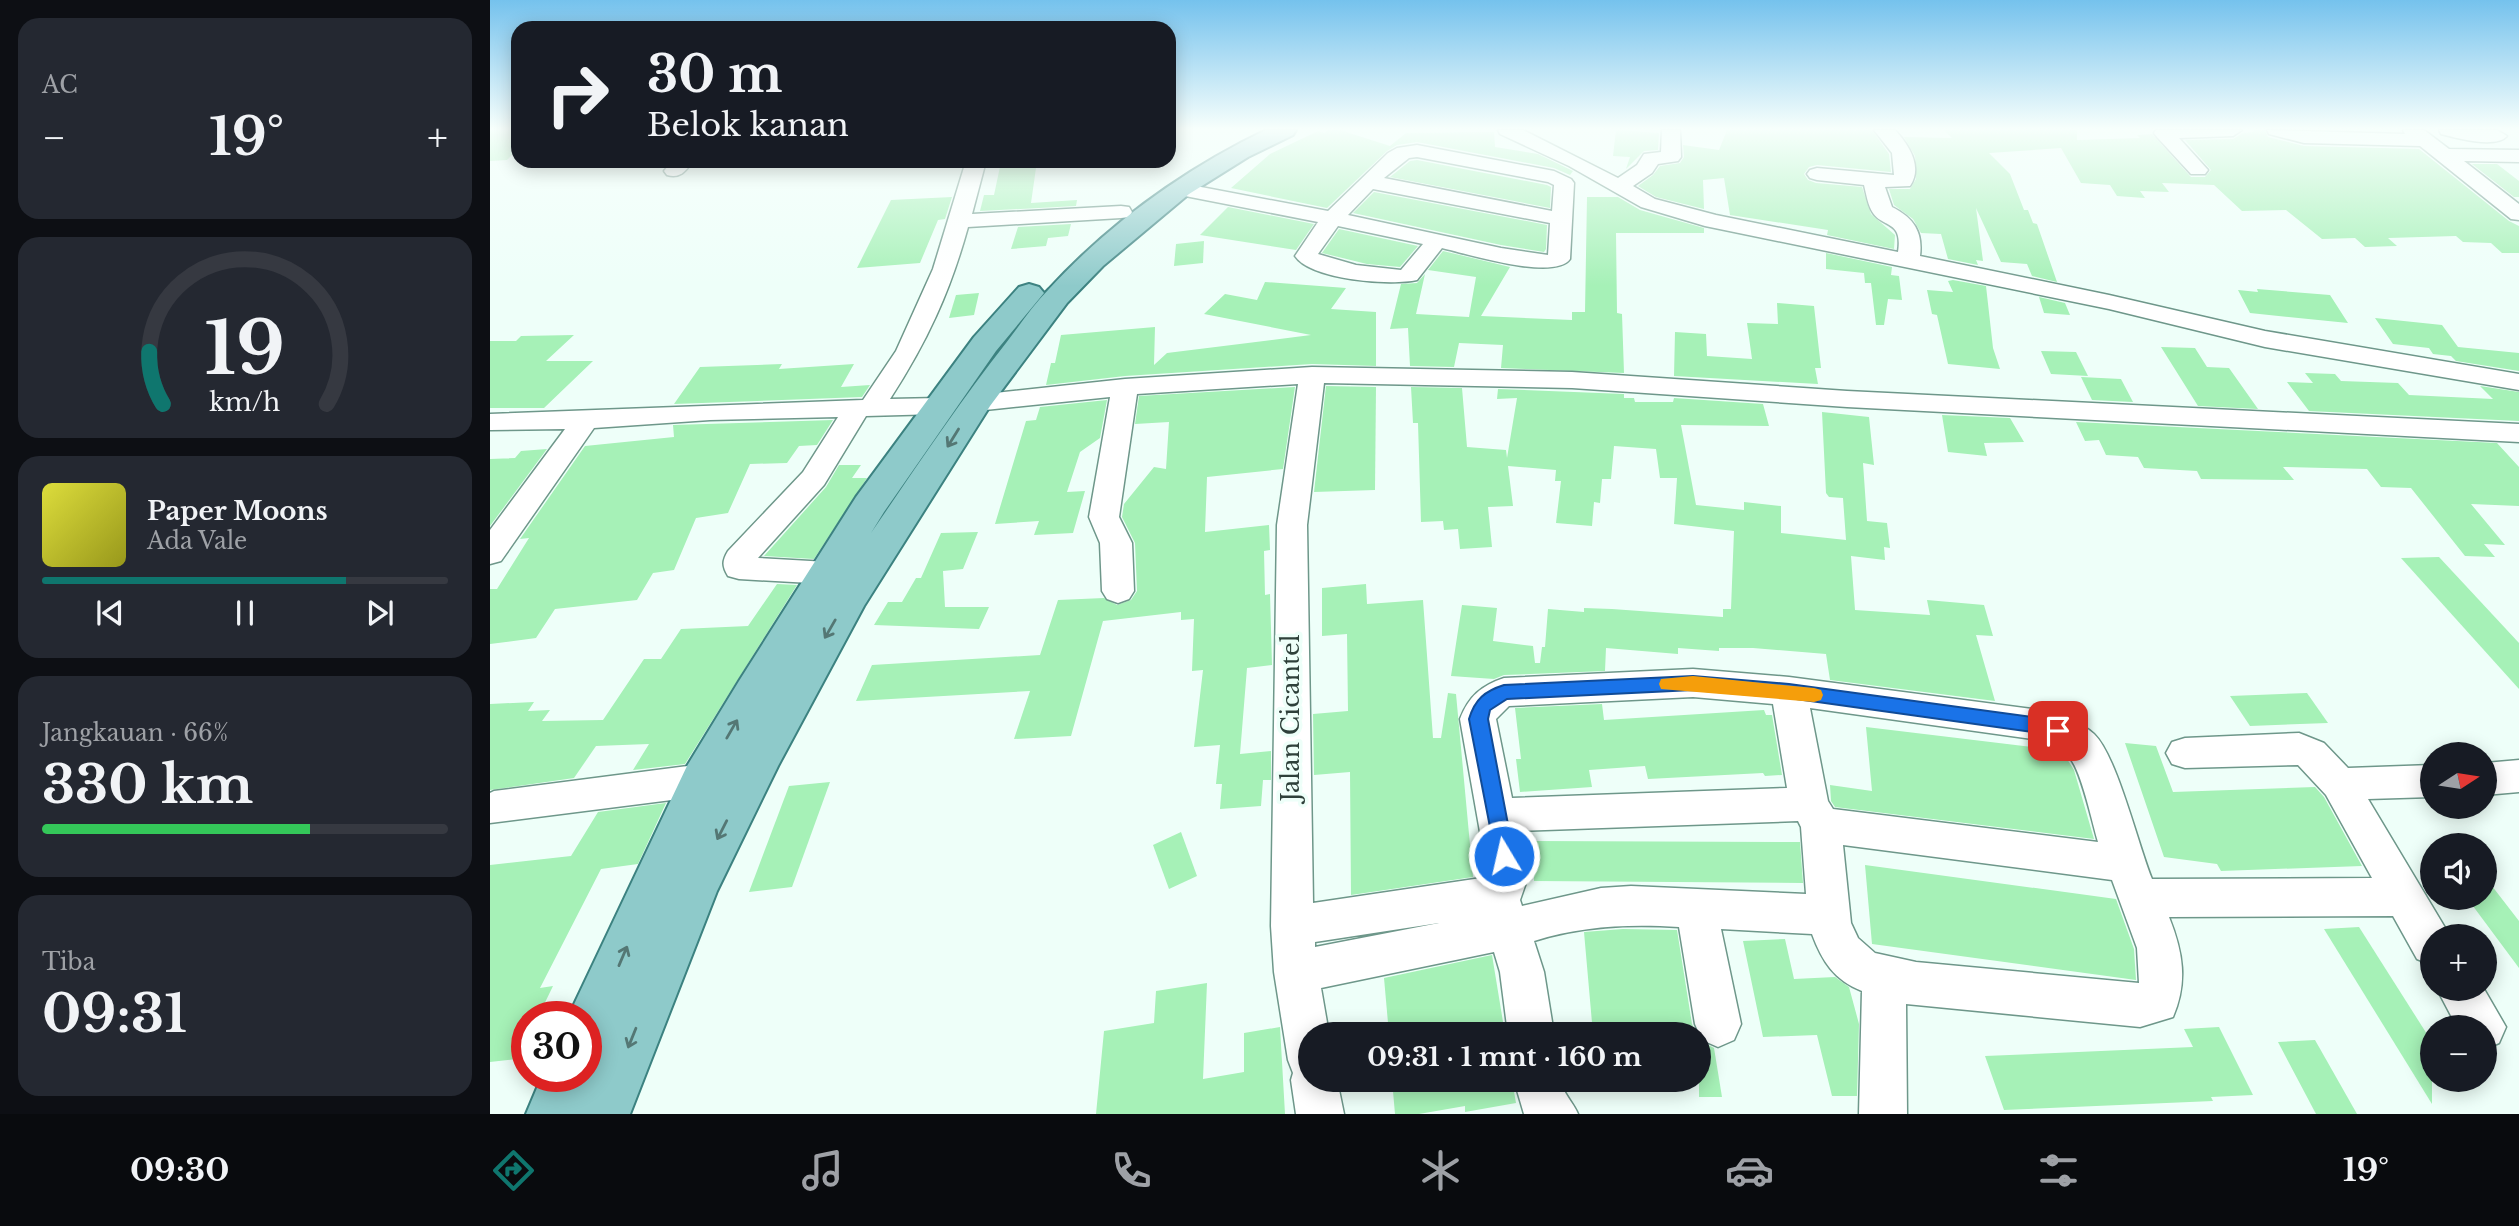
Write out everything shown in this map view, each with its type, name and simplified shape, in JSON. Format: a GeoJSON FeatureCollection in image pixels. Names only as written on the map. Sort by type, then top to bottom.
{"type":"FeatureCollection","features":[{"type":"Feature","properties":{"kind":"main road"},"geometry":{"type":"LineString","coordinates":[[602,1005],[703,780],[869,506],[957,405],[1002,344],[1021,301],[1121,212],[1165,182]]}},
{"type":"Feature","properties":{"kind":"main road"},"geometry":{"type":"LineString","coordinates":[[1002,344],[1057,297],[1093,260],[1191,182]]}},
{"type":"Feature","properties":{"kind":"main road"},"geometry":{"type":"LineString","coordinates":[[601,1114],[694,886],[800,681],[847,600],[912,504],[957,405]]}},
{"type":"Feature","properties":{"kind":"main road"},"geometry":{"type":"LineString","coordinates":[[869,506],[912,504]]}},
{"type":"Feature","properties":{"kind":"main road"},"geometry":{"type":"LineString","coordinates":[[555,1114],[564,1092]]}},
{"type":"Feature","properties":{"kind":"street"},"geometry":{"type":"LineString","coordinates":[[828,573],[739,568],[738,559],[814,478],[909,351],[945,269],[970,182]]}},
{"type":"Feature","properties":{"kind":"street"},"geometry":{"type":"LineString","coordinates":[[1437,240],[1411,273],[1394,278],[1310,260],[1306,251],[1332,218],[1370,182],[1561,219]]}},
{"type":"Feature","properties":{"kind":"street"},"geometry":{"type":"LineString","coordinates":[[1180,189],[1553,262],[1559,259],[1565,188],[1562,182]]}},
{"type":"Feature","properties":{"kind":"street"},"geometry":{"type":"LineString","coordinates":[[1610,182],[1648,202],[1687,214],[2109,302],[2265,339],[2468,376],[2519,382]]}},
{"type":"Feature","properties":{"kind":"street"},"geometry":{"type":"LineString","coordinates":[[1618,187],[1626,182]]}},
{"type":"Feature","properties":{"kind":"street"},"geometry":{"type":"LineString","coordinates":[[1874,182],[1882,211],[1899,219],[1910,240],[1908,260]]}},
{"type":"Feature","properties":{"kind":"street"},"geometry":{"type":"LineString","coordinates":[[2477,182],[2519,214]]}},
{"type":"Feature","properties":{"kind":"street"},"geometry":{"type":"LineString","coordinates":[[959,221],[1121,212]]}},
{"type":"Feature","properties":{"kind":"street"},"geometry":{"type":"LineString","coordinates":[[490,422],[957,405],[1125,387],[1312,375],[1572,380],[1847,399],[2519,433]]}},
{"type":"Feature","properties":{"kind":"street","name":"Jalan Cicantel"},"geometry":{"type":"LineString","coordinates":[[1305,1022],[1296,972],[1293,926],[1292,525],[1312,375]]}},
{"type":"Feature","properties":{"kind":"street"},"geometry":{"type":"LineString","coordinates":[[1118,591],[1116,543],[1104,517],[1125,387]]}},
{"type":"Feature","properties":{"kind":"street"},"geometry":{"type":"LineString","coordinates":[[490,553],[586,420]]}},
{"type":"Feature","properties":{"kind":"street"},"geometry":{"type":"LineString","coordinates":[[1529,1022],[1522,972],[1504,912],[1508,877],[1478,719],[1482,707],[1489,699],[1504,692],[1693,683],[1789,691],[2040,725],[2073,737],[2091,758],[2156,937],[2163,984],[2157,1002],[2126,1003],[1885,978],[1860,968],[1843,954],[1834,937],[1828,915],[1815,815],[1789,691]]}},
{"type":"Feature","properties":{"kind":"street"},"geometry":{"type":"LineString","coordinates":[[2185,753],[2299,748],[2310,751],[2339,784],[2420,925]]}},
{"type":"Feature","properties":{"kind":"street"},"geometry":{"type":"LineString","coordinates":[[2497,778],[2519,776]]}},
{"type":"Feature","properties":{"kind":"street"},"geometry":{"type":"LineString","coordinates":[[494,808],[703,780]]}},
{"type":"Feature","properties":{"kind":"street"},"geometry":{"type":"LineString","coordinates":[[2339,784],[2420,781]]}},
{"type":"Feature","properties":{"kind":"street"},"geometry":{"type":"LineString","coordinates":[[1497,815],[1815,815],[2134,881],[2403,897]]}},
{"type":"Feature","properties":{"kind":"street"},"geometry":{"type":"LineString","coordinates":[[1293,926],[1504,912],[1553,916],[1601,906],[1696,906],[1828,915]]}},
{"type":"Feature","properties":{"kind":"street"},"geometry":{"type":"LineString","coordinates":[[1696,906],[1718,1024]]}},
{"type":"Feature","properties":{"kind":"street"},"geometry":{"type":"LineString","coordinates":[[1296,972],[1504,912]]}},
{"type":"Feature","properties":{"kind":"street"},"geometry":{"type":"LineString","coordinates":[[1883,1114],[1885,978]]}},
{"type":"Feature","properties":{"kind":"street"},"geometry":{"type":"LineString","coordinates":[[1316,1092],[1320,1114]]}},
{"type":"Feature","properties":{"kind":"street"},"geometry":{"type":"LineString","coordinates":[[1539,1092],[1545,1108],[1554,1114]]}},
{"type":"Feature","properties":{"kind":"building"},"geometry":{"type":"Polygon","coordinates":[[[997,182],[1034,182],[1031,203],[1077,200],[1076,206],[980,211],[984,195],[994,195],[997,182]]]}},
{"type":"Feature","properties":{"kind":"building"},"geometry":{"type":"Polygon","coordinates":[[[1238,182],[1354,182],[1327,208],[1231,188],[1238,182]]]}},
{"type":"Feature","properties":{"kind":"building"},"geometry":{"type":"Polygon","coordinates":[[[1416,182],[1531,182],[1547,185],[1551,187],[1550,208],[1416,182]]]}},
{"type":"Feature","properties":{"kind":"building"},"geometry":{"type":"Polygon","coordinates":[[[1643,182],[1703,182],[1704,209],[1656,197],[1638,186],[1643,182]]]}},
{"type":"Feature","properties":{"kind":"building"},"geometry":{"type":"Polygon","coordinates":[[[1725,182],[1813,182],[1862,187],[1871,214],[1895,235],[1894,249],[1827,235],[1828,230],[1730,215],[1725,182]]]}},
{"type":"Feature","properties":{"kind":"building"},"geometry":{"type":"Polygon","coordinates":[[[1914,182],[2013,182],[2024,210],[2028,210],[2033,223],[2037,224],[2057,282],[2032,276],[2027,264],[2001,262],[1976,208],[1983,261],[1976,260],[1978,265],[1948,259],[1941,234],[1921,233],[1913,219],[1894,205],[1889,189],[1910,189],[1914,182]]]}},
{"type":"Feature","properties":{"kind":"building"},"geometry":{"type":"Polygon","coordinates":[[[2460,182],[2519,226],[2519,253],[2502,253],[2491,243],[2463,242],[2456,236],[2388,238],[2397,246],[2365,247],[2355,238],[2322,239],[2286,210],[2242,211],[2214,185],[2162,183],[2169,192],[2140,191],[2145,198],[2117,196],[2110,185],[2081,183],[2460,182]]]}},
{"type":"Feature","properties":{"kind":"building"},"geometry":{"type":"Polygon","coordinates":[[[2495,182],[2519,182],[2519,197],[2514,197],[2495,182]]]}},
{"type":"Feature","properties":{"kind":"building"},"geometry":{"type":"Polygon","coordinates":[[[1374,192],[1547,225],[1546,249],[1544,252],[1501,245],[1353,213],[1374,192]]]}},
{"type":"Feature","properties":{"kind":"building"},"geometry":{"type":"Polygon","coordinates":[[[952,197],[945,219],[938,220],[920,263],[857,268],[891,200],[952,197]]]}},
{"type":"Feature","properties":{"kind":"building"},"geometry":{"type":"Polygon","coordinates":[[[1587,197],[1618,197],[1640,210],[1704,228],[1704,233],[1616,233],[1617,313],[1622,314],[1624,373],[1501,368],[1503,345],[1459,343],[1454,367],[1410,366],[1408,328],[1390,329],[1401,284],[1417,283],[1425,274],[1416,314],[1469,317],[1476,277],[1428,270],[1443,251],[1510,267],[1481,316],[1572,320],[1572,312],[1585,312],[1587,197]]]}},
{"type":"Feature","properties":{"kind":"building"},"geometry":{"type":"Polygon","coordinates":[[[1228,207],[1314,224],[1296,250],[1200,235],[1228,207]]]}},
{"type":"Feature","properties":{"kind":"building"},"geometry":{"type":"Polygon","coordinates":[[[1071,224],[1068,236],[1048,238],[1046,246],[1011,249],[1018,227],[1071,224]]]}},
{"type":"Feature","properties":{"kind":"building"},"geometry":{"type":"Polygon","coordinates":[[[1339,229],[1418,246],[1400,267],[1367,264],[1322,253],[1339,229]]]}},
{"type":"Feature","properties":{"kind":"building"},"geometry":{"type":"Polygon","coordinates":[[[1204,241],[1203,263],[1174,266],[1176,244],[1204,241]]]}},
{"type":"Feature","properties":{"kind":"building"},"geometry":{"type":"Polygon","coordinates":[[[1826,253],[1892,267],[1891,275],[1899,276],[1902,300],[1888,299],[1884,325],[1876,325],[1871,283],[1865,283],[1864,273],[1826,269],[1826,253]]]}},
{"type":"Feature","properties":{"kind":"building"},"geometry":{"type":"Polygon","coordinates":[[[1948,281],[1986,286],[1993,348],[2000,369],[1948,364],[1937,315],[1932,314],[1927,290],[1953,292],[1948,281]]]}},
{"type":"Feature","properties":{"kind":"building"},"geometry":{"type":"Polygon","coordinates":[[[1265,282],[1346,288],[1331,309],[1376,312],[1376,366],[1312,364],[1125,376],[1046,385],[1051,363],[1055,363],[1061,335],[1155,327],[1154,365],[1167,353],[1311,335],[1204,314],[1225,294],[1257,300],[1265,282]]]}},
{"type":"Feature","properties":{"kind":"building"},"geometry":{"type":"Polygon","coordinates":[[[2257,289],[2330,295],[2348,323],[2250,313],[2238,290],[2258,292],[2257,289]]]}},
{"type":"Feature","properties":{"kind":"building"},"geometry":{"type":"Polygon","coordinates":[[[979,293],[974,315],[949,318],[956,295],[979,293]]]}},
{"type":"Feature","properties":{"kind":"building"},"geometry":{"type":"Polygon","coordinates":[[[2039,297],[2065,303],[2070,315],[2044,313],[2039,297]]]}},
{"type":"Feature","properties":{"kind":"building"},"geometry":{"type":"Polygon","coordinates":[[[1777,303],[1814,306],[1821,368],[1815,368],[1818,384],[1674,376],[1675,332],[1706,334],[1707,356],[1752,359],[1747,323],[1778,324],[1777,303]]]}},
{"type":"Feature","properties":{"kind":"building"},"geometry":{"type":"Polygon","coordinates":[[[2375,318],[2442,325],[2458,347],[2519,353],[2519,371],[2456,361],[2451,356],[2433,354],[2429,348],[2393,344],[2375,318]]]}},
{"type":"Feature","properties":{"kind":"building"},"geometry":{"type":"Polygon","coordinates":[[[574,335],[546,361],[593,361],[544,408],[490,408],[490,341],[516,341],[521,336],[574,335]]]}},
{"type":"Feature","properties":{"kind":"building"},"geometry":{"type":"Polygon","coordinates":[[[2161,347],[2195,348],[2207,367],[2229,368],[2258,409],[2198,406],[2161,347]]]}},
{"type":"Feature","properties":{"kind":"building"},"geometry":{"type":"Polygon","coordinates":[[[2041,351],[2076,352],[2088,376],[2051,374],[2041,351]]]}},
{"type":"Feature","properties":{"kind":"building"},"geometry":{"type":"Polygon","coordinates":[[[782,364],[779,369],[854,364],[841,387],[870,385],[862,397],[674,404],[700,367],[782,364]]]}},
{"type":"Feature","properties":{"kind":"building"},"geometry":{"type":"Polygon","coordinates":[[[2305,373],[2335,374],[2341,381],[2398,383],[2409,395],[2493,399],[2480,386],[2519,392],[2519,421],[2309,411],[2287,382],[2313,383],[2305,373]]]}},
{"type":"Feature","properties":{"kind":"building"},"geometry":{"type":"Polygon","coordinates":[[[2081,377],[2121,379],[2133,402],[2092,400],[2081,377]]]}},
{"type":"Feature","properties":{"kind":"building"},"geometry":{"type":"Polygon","coordinates":[[[1326,386],[1376,387],[1375,490],[1314,492],[1326,386]]]}},
{"type":"Feature","properties":{"kind":"building"},"geometry":{"type":"Polygon","coordinates":[[[1295,387],[1283,469],[1207,477],[1205,532],[1269,525],[1270,550],[1264,551],[1265,595],[1270,594],[1272,665],[1247,668],[1240,754],[1271,751],[1271,780],[1263,780],[1261,806],[1220,809],[1222,784],[1216,784],[1220,745],[1194,747],[1203,670],[1192,671],[1194,619],[1181,620],[1181,612],[1103,621],[1071,736],[1014,739],[1030,691],[856,701],[872,665],[1040,655],[1058,600],[1104,598],[1117,605],[1131,600],[1137,591],[1135,543],[1122,517],[1124,504],[1154,467],[1166,469],[1169,422],[1135,424],[1139,396],[1295,387]]]}},
{"type":"Feature","properties":{"kind":"building"},"geometry":{"type":"Polygon","coordinates":[[[1411,387],[1462,388],[1467,447],[1506,450],[1507,458],[1517,398],[1497,399],[1498,389],[1624,394],[1624,398],[1634,398],[1635,402],[1673,402],[1674,398],[1763,404],[1769,426],[1681,425],[1696,505],[1744,510],[1744,502],[1781,506],[1781,533],[1846,540],[1843,498],[1829,497],[1826,493],[1822,412],[1869,417],[1874,465],[1863,463],[1867,521],[1887,523],[1890,548],[1884,547],[1885,560],[1851,556],[1855,610],[1930,615],[1927,600],[1984,605],[1993,636],[1976,635],[1995,701],[1830,680],[1826,654],[1753,648],[1719,648],[1719,651],[1678,648],[1678,654],[1606,648],[1605,671],[1504,675],[1494,679],[1451,676],[1462,605],[1497,608],[1493,641],[1533,646],[1535,663],[1540,663],[1542,647],[1545,647],[1548,609],[1584,612],[1584,608],[1612,609],[1723,617],[1723,609],[1731,609],[1734,531],[1674,524],[1677,478],[1660,478],[1656,449],[1614,446],[1611,479],[1602,479],[1600,503],[1594,502],[1592,526],[1556,523],[1561,481],[1555,481],[1556,470],[1508,466],[1513,506],[1488,507],[1492,547],[1460,549],[1458,529],[1444,530],[1443,521],[1421,522],[1418,423],[1413,423],[1411,387]]]}},
{"type":"Feature","properties":{"kind":"building"},"geometry":{"type":"Polygon","coordinates":[[[1107,400],[1100,438],[1080,452],[1067,492],[1085,491],[1073,533],[1034,535],[1039,521],[995,524],[1026,421],[1036,420],[1040,407],[1107,400]]]}},
{"type":"Feature","properties":{"kind":"building"},"geometry":{"type":"Polygon","coordinates":[[[1942,415],[2010,418],[2024,442],[1984,443],[1987,456],[1948,452],[1942,415]]]}},
{"type":"Feature","properties":{"kind":"building"},"geometry":{"type":"Polygon","coordinates":[[[833,420],[817,445],[799,446],[787,463],[750,464],[728,513],[696,518],[674,570],[653,573],[637,600],[555,609],[536,638],[490,644],[490,589],[497,589],[529,538],[520,539],[585,446],[674,437],[673,425],[833,420]]]}},
{"type":"Feature","properties":{"kind":"building"},"geometry":{"type":"Polygon","coordinates":[[[2076,422],[2497,443],[2519,467],[2519,506],[2471,504],[2505,545],[2484,544],[2495,557],[2465,556],[2411,488],[2381,487],[2367,469],[2283,467],[2294,480],[2201,479],[2197,471],[2144,468],[2138,457],[2106,455],[2099,440],[2085,441],[2076,422]]]}},
{"type":"Feature","properties":{"kind":"building"},"geometry":{"type":"Polygon","coordinates":[[[547,449],[490,526],[490,459],[515,458],[521,451],[547,449]]]}},
{"type":"Feature","properties":{"kind":"building"},"geometry":{"type":"Polygon","coordinates":[[[839,465],[861,465],[852,478],[867,478],[814,559],[764,556],[826,487],[839,465]]]}},
{"type":"Feature","properties":{"kind":"building"},"geometry":{"type":"Polygon","coordinates":[[[978,532],[963,569],[943,571],[945,607],[989,607],[979,629],[874,625],[888,602],[902,602],[916,578],[921,578],[941,533],[978,532]]]}},
{"type":"Feature","properties":{"kind":"building"},"geometry":{"type":"Polygon","coordinates":[[[2439,557],[2519,643],[2519,689],[2401,558],[2439,557]]]}},
{"type":"Feature","properties":{"kind":"building"},"geometry":{"type":"Polygon","coordinates":[[[777,584],[797,585],[685,764],[633,770],[649,744],[596,746],[574,778],[490,790],[490,704],[534,702],[528,711],[550,710],[542,721],[603,720],[644,659],[661,659],[681,629],[748,626],[777,584]]]}},
{"type":"Feature","properties":{"kind":"building"},"geometry":{"type":"Polygon","coordinates":[[[1366,584],[1367,604],[1423,600],[1433,738],[1441,738],[1448,693],[1456,694],[1473,877],[1351,895],[1350,772],[1314,775],[1313,714],[1348,711],[1347,634],[1322,636],[1322,588],[1366,584]]]}},
{"type":"Feature","properties":{"kind":"building"},"geometry":{"type":"Polygon","coordinates":[[[2307,693],[2328,723],[2250,726],[2230,696],[2307,693]]]}},
{"type":"Feature","properties":{"kind":"building"},"geometry":{"type":"Polygon","coordinates":[[[1602,704],[1604,720],[1764,710],[1766,715],[1772,715],[1782,775],[1765,776],[1763,773],[1648,779],[1645,766],[1589,770],[1592,787],[1520,792],[1516,759],[1521,759],[1515,708],[1602,704]]]}},
{"type":"Feature","properties":{"kind":"building"},"geometry":{"type":"Polygon","coordinates":[[[1866,727],[2056,750],[2067,759],[2074,770],[2094,839],[1835,807],[1831,801],[1830,785],[1872,791],[1866,727]]]}},
{"type":"Feature","properties":{"kind":"building"},"geometry":{"type":"Polygon","coordinates":[[[2125,743],[2156,746],[2173,792],[2315,787],[2324,797],[2362,866],[2221,871],[2217,864],[2164,857],[2125,743]]]}},
{"type":"Feature","properties":{"kind":"building"},"geometry":{"type":"Polygon","coordinates":[[[830,782],[792,887],[749,892],[789,786],[830,782]]]}},
{"type":"Feature","properties":{"kind":"building"},"geometry":{"type":"Polygon","coordinates":[[[666,803],[638,864],[601,869],[540,988],[553,986],[546,1001],[511,1001],[511,1060],[490,1062],[490,865],[571,856],[598,812],[666,803]]]}},
{"type":"Feature","properties":{"kind":"building"},"geometry":{"type":"Polygon","coordinates":[[[1181,832],[1197,876],[1169,889],[1153,845],[1181,832]]]}},
{"type":"Feature","properties":{"kind":"building"},"geometry":{"type":"Polygon","coordinates":[[[1533,841],[1800,842],[1803,883],[1534,881],[1533,841]]]}},
{"type":"Feature","properties":{"kind":"building"},"geometry":{"type":"Polygon","coordinates":[[[1865,865],[2116,899],[2134,949],[2136,980],[1872,944],[1865,865]]]}},
{"type":"Feature","properties":{"kind":"building"},"geometry":{"type":"Polygon","coordinates":[[[2497,893],[2519,921],[2519,968],[2497,938],[2497,924],[2486,924],[2476,910],[2497,910],[2497,893]]]}},
{"type":"Feature","properties":{"kind":"building"},"geometry":{"type":"Polygon","coordinates":[[[2359,927],[2420,1023],[2420,1085],[2324,929],[2359,927]]]}},
{"type":"Feature","properties":{"kind":"building"},"geometry":{"type":"Polygon","coordinates":[[[1623,929],[1677,930],[1692,1022],[1592,1022],[1584,932],[1623,929]]]}},
{"type":"Feature","properties":{"kind":"building"},"geometry":{"type":"Polygon","coordinates":[[[1785,939],[1794,979],[1835,977],[1849,987],[1859,1024],[1857,1096],[1832,1096],[1817,1035],[1763,1037],[1743,941],[1785,939]]]}},
{"type":"Feature","properties":{"kind":"building"},"geometry":{"type":"Polygon","coordinates":[[[1492,955],[1503,1022],[1388,1022],[1384,978],[1492,955]]]}},
{"type":"Feature","properties":{"kind":"building"},"geometry":{"type":"Polygon","coordinates":[[[1207,983],[1203,1079],[1244,1072],[1244,1033],[1280,1027],[1285,1114],[1096,1114],[1104,1031],[1154,1023],[1156,991],[1207,983]]]}},
{"type":"Feature","properties":{"kind":"building"},"geometry":{"type":"Polygon","coordinates":[[[2219,1027],[2253,1095],[2211,1097],[2213,1101],[2004,1110],[1985,1056],[2193,1047],[2184,1029],[2219,1027]]]}},
{"type":"Feature","properties":{"kind":"building"},"geometry":{"type":"Polygon","coordinates":[[[2315,1040],[2357,1114],[2316,1114],[2278,1042],[2315,1040]]]}},
{"type":"Feature","properties":{"kind":"building"},"geometry":{"type":"Polygon","coordinates":[[[1711,1046],[1714,1048],[1722,1097],[1699,1097],[1699,1092],[1711,1092],[1711,1046]]]}},
{"type":"Feature","properties":{"kind":"building"},"geometry":{"type":"Polygon","coordinates":[[[1393,1092],[1514,1092],[1516,1103],[1465,1112],[1465,1106],[1419,1114],[1395,1114],[1393,1092]]]}},
{"type":"Feature","properties":{"kind":"building"},"geometry":{"type":"Polygon","coordinates":[[[2425,1092],[2432,1092],[2432,1104],[2425,1092]]]}},
{"type":"Feature","properties":{"kind":"slow traffic"},"geometry":{"type":"LineString","coordinates":[[1667,684],[1693,683],[1814,695]]}},
{"type":"Feature","properties":{"kind":"route"},"geometry":{"type":"LineString","coordinates":[[1504,856],[1478,719],[1482,707],[1489,699],[1504,692],[1693,683],[1789,691],[2040,725],[2058,731]]}}]}
